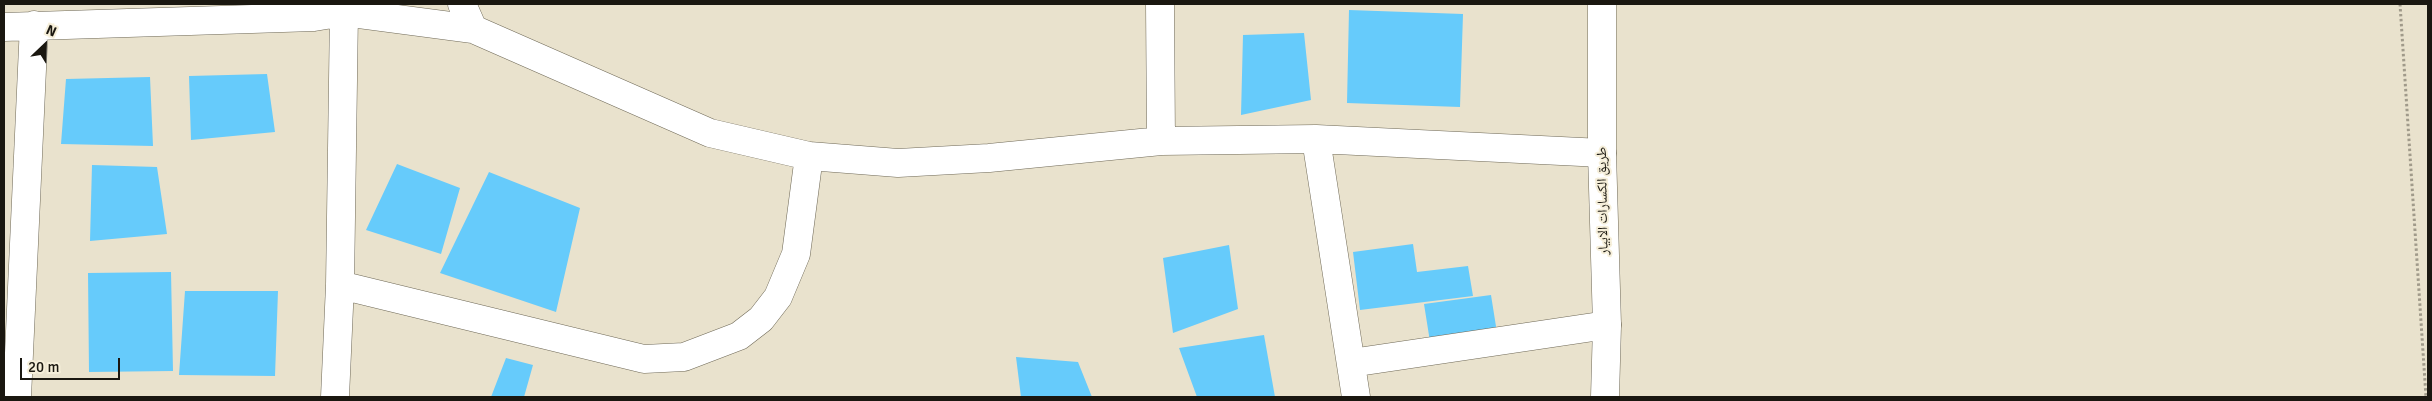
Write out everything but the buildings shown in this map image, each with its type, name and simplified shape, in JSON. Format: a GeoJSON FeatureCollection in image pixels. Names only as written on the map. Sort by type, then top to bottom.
{"type":"FeatureCollection","features":[{"type":"Feature","properties":{"kind":"street"},"geometry":{"type":"LineString","coordinates":[[462,4],[472,28]]}},
{"type":"Feature","properties":{"kind":"street"},"geometry":{"type":"LineString","coordinates":[[1160,4],[1161,141]]}},
{"type":"Feature","properties":{"kind":"street","name":"طريق الكسارات الابيار"},"geometry":{"type":"LineString","coordinates":[[1602,4],[1602,154],[1606,325],[1605,397]]}},
{"type":"Feature","properties":{"kind":"street"},"geometry":{"type":"LineString","coordinates":[[335,397],[340,285],[344,12]]}},
{"type":"Feature","properties":{"kind":"street"},"geometry":{"type":"LineString","coordinates":[[4,27],[314,17],[344,12],[472,28],[710,133],[809,156],[907,162],[989,158],[1161,141],[1316,139],[1602,154]]}},
{"type":"Feature","properties":{"kind":"street"},"geometry":{"type":"LineString","coordinates":[[17,397],[34,25]]}},
{"type":"Feature","properties":{"kind":"street"},"geometry":{"type":"LineString","coordinates":[[1316,139],[1356,397]]}},
{"type":"Feature","properties":{"kind":"street"},"geometry":{"type":"LineString","coordinates":[[340,285],[644,359],[684,357],[739,336],[761,319],[778,297],[796,254],[809,156]]}},
{"type":"Feature","properties":{"kind":"street"},"geometry":{"type":"LineString","coordinates":[[1351,363],[1606,325]]}},
{"type":"Feature","properties":{"kind":"path"},"geometry":{"type":"LineString","coordinates":[[2400,4],[2426,397]]}}]}
